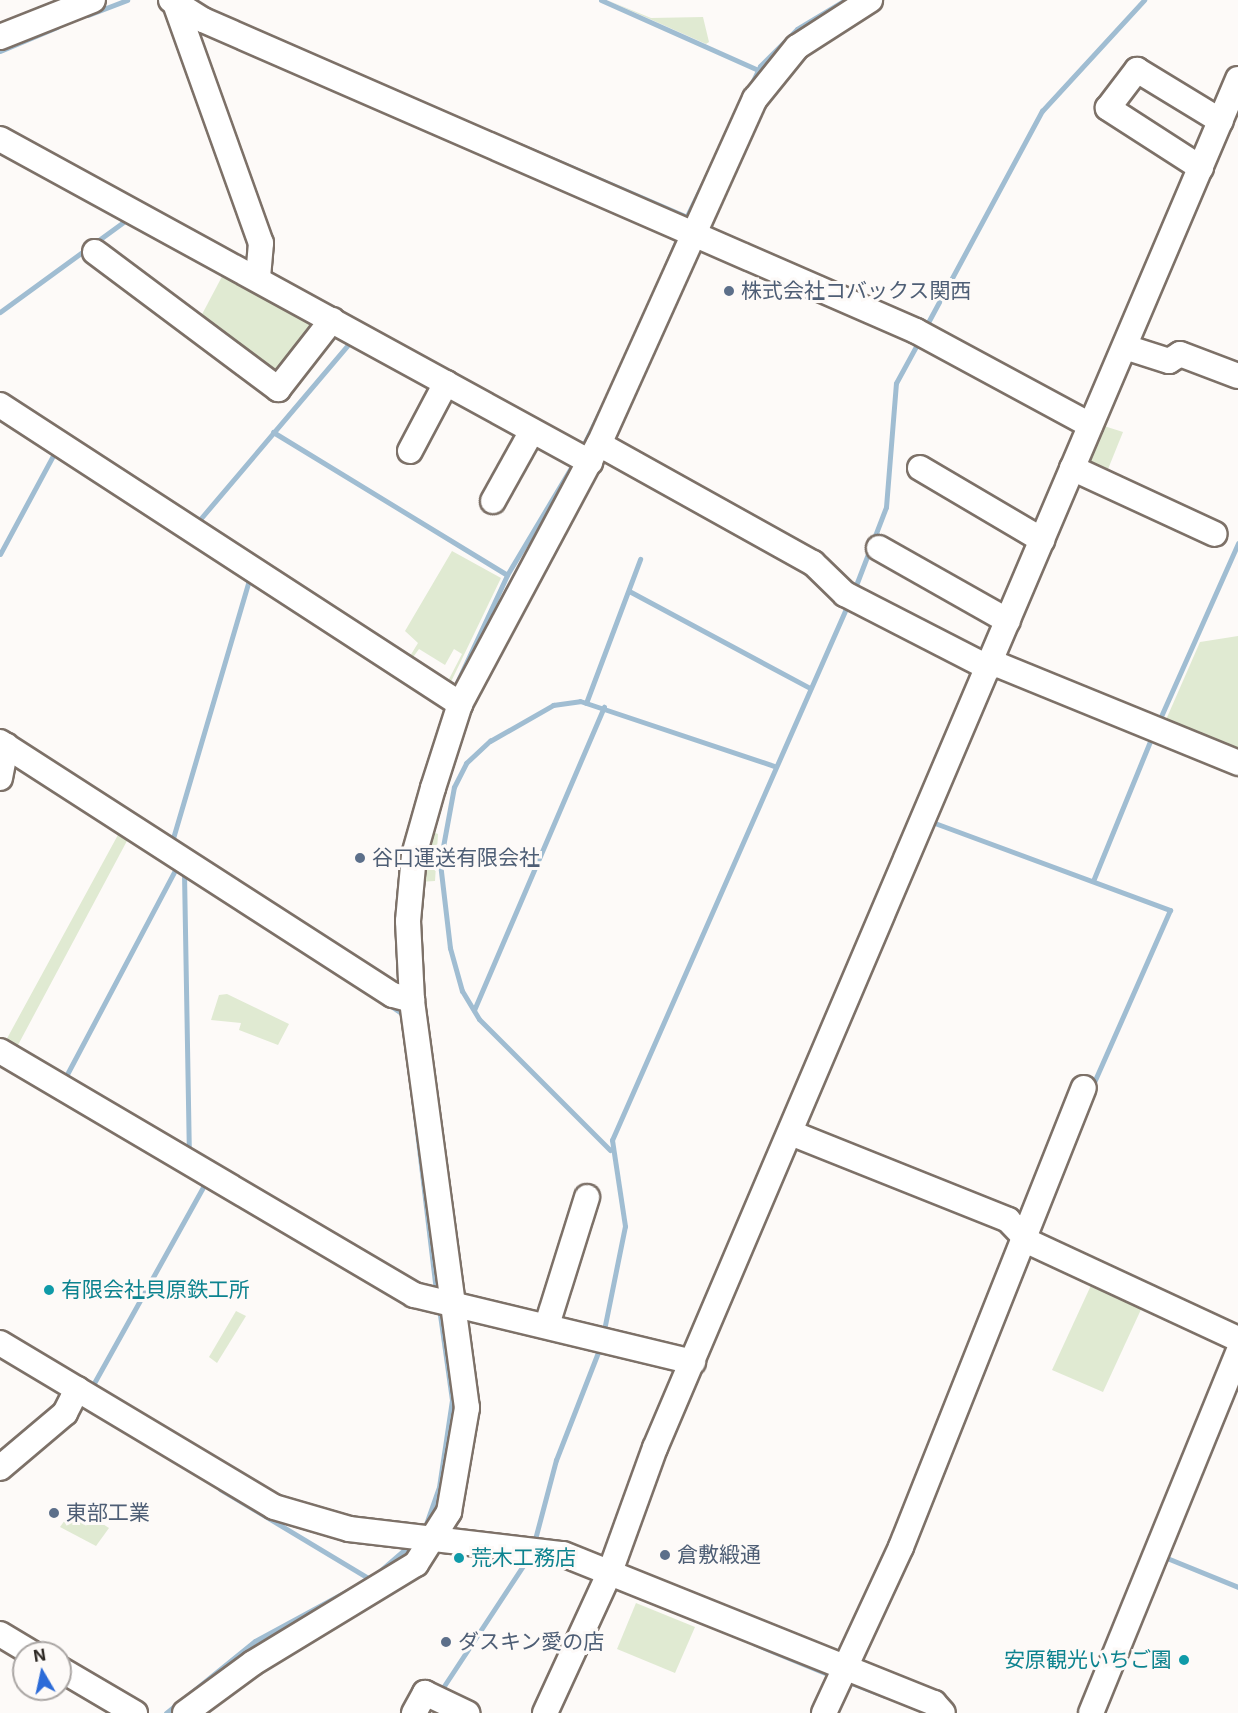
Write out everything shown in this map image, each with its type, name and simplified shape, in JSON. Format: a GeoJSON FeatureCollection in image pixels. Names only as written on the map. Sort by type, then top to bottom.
{"type":"FeatureCollection","features":[{"type":"Feature","properties":{"kind":"street"},"geometry":{"type":"LineString","coordinates":[[0,37],[93,0]]}},
{"type":"Feature","properties":{"kind":"street"},"geometry":{"type":"LineString","coordinates":[[185,1713],[253,1663],[416,1564],[436,1536],[449,1512],[467,1408],[442,1302],[404,998],[414,855],[453,699],[586,455],[755,99],[779,64],[820,29],[870,0]]}},
{"type":"Feature","properties":{"kind":"street"},"geometry":{"type":"LineString","coordinates":[[174,3],[922,334],[1090,424]]}},
{"type":"Feature","properties":{"kind":"street"},"geometry":{"type":"LineString","coordinates":[[174,3],[261,243],[258,279]]}},
{"type":"Feature","properties":{"kind":"street"},"geometry":{"type":"LineString","coordinates":[[1201,168],[1108,108],[1137,70],[1221,121]]}},
{"type":"Feature","properties":{"kind":"street"},"geometry":{"type":"LineString","coordinates":[[545,1713],[610,1572],[621,1533],[693,1362],[796,1135],[994,665],[1008,621],[1090,424],[1125,347],[1238,79]]}},
{"type":"Feature","properties":{"kind":"street"},"geometry":{"type":"LineString","coordinates":[[0,139],[532,431],[813,563],[850,596],[994,665],[1154,732],[1238,763]]}},
{"type":"Feature","properties":{"kind":"street"},"geometry":{"type":"LineString","coordinates":[[95,252],[278,389],[332,320]]}},
{"type":"Feature","properties":{"kind":"street"},"geometry":{"type":"LineString","coordinates":[[1125,347],[1169,362],[1180,354],[1238,376]]}},
{"type":"Feature","properties":{"kind":"street"},"geometry":{"type":"LineString","coordinates":[[410,451],[446,383]]}},
{"type":"Feature","properties":{"kind":"street"},"geometry":{"type":"LineString","coordinates":[[0,405],[453,699]]}},
{"type":"Feature","properties":{"kind":"street"},"geometry":{"type":"LineString","coordinates":[[493,501],[532,431]]}},
{"type":"Feature","properties":{"kind":"street"},"geometry":{"type":"LineString","coordinates":[[920,468],[1042,540]]}},
{"type":"Feature","properties":{"kind":"street"},"geometry":{"type":"LineString","coordinates":[[1072,468],[1215,534]]}},
{"type":"Feature","properties":{"kind":"street"},"geometry":{"type":"LineString","coordinates":[[879,548],[1008,621]]}},
{"type":"Feature","properties":{"kind":"street"},"geometry":{"type":"LineString","coordinates":[[0,778],[3,744],[404,998]]}},
{"type":"Feature","properties":{"kind":"street"},"geometry":{"type":"LineString","coordinates":[[0,1051],[414,1295],[547,1325],[693,1362]]}},
{"type":"Feature","properties":{"kind":"street"},"geometry":{"type":"LineString","coordinates":[[824,1713],[901,1547],[1084,1088]]}},
{"type":"Feature","properties":{"kind":"street"},"geometry":{"type":"LineString","coordinates":[[796,1135],[1008,1220],[1026,1238],[1238,1339]]}},
{"type":"Feature","properties":{"kind":"street"},"geometry":{"type":"LineString","coordinates":[[547,1325],[587,1197]]}},
{"type":"Feature","properties":{"kind":"street"},"geometry":{"type":"LineString","coordinates":[[0,1343],[74,1395],[274,1507],[349,1528],[436,1536],[563,1554],[610,1572],[840,1675],[934,1703],[943,1713]]}},
{"type":"Feature","properties":{"kind":"street"},"geometry":{"type":"LineString","coordinates":[[1091,1713],[1238,1352]]}},
{"type":"Feature","properties":{"kind":"street"},"geometry":{"type":"LineString","coordinates":[[0,1468],[74,1395]]}},
{"type":"Feature","properties":{"kind":"street"},"geometry":{"type":"LineString","coordinates":[[72,1676],[135,1713]]}},
{"type":"Feature","properties":{"kind":"street"},"geometry":{"type":"LineString","coordinates":[[414,1713],[425,1693],[467,1713]]}},
{"type":"Feature","properties":{"kind":"green space"},"geometry":{"type":"Polygon","coordinates":[[[607,0],[651,18],[703,17],[709,42],[706,44],[607,0]]]}},
{"type":"Feature","properties":{"kind":"green space"},"geometry":{"type":"Polygon","coordinates":[[[226,269],[315,319],[317,327],[279,371],[267,372],[199,320],[226,269]]]}},
{"type":"Feature","properties":{"kind":"green space"},"geometry":{"type":"Polygon","coordinates":[[[1104,426],[1123,432],[1104,479],[1085,471],[1104,426]]]}},
{"type":"Feature","properties":{"kind":"green space"},"geometry":{"type":"Polygon","coordinates":[[[452,551],[501,578],[448,688],[407,661],[418,643],[405,631],[452,551]],[[419,649],[411,660],[447,683],[462,654],[454,649],[445,665],[419,649]]]}},
{"type":"Feature","properties":{"kind":"green space"},"geometry":{"type":"Polygon","coordinates":[[[1238,636],[1238,748],[1165,722],[1200,642],[1238,636]]]}},
{"type":"Feature","properties":{"kind":"green space"},"geometry":{"type":"Polygon","coordinates":[[[428,830],[438,834],[435,881],[418,882],[428,830]]]}},
{"type":"Feature","properties":{"kind":"green space"},"geometry":{"type":"Polygon","coordinates":[[[119,833],[128,839],[18,1045],[19,1054],[4,1044],[119,833]]]}},
{"type":"Feature","properties":{"kind":"green space"},"geometry":{"type":"Polygon","coordinates":[[[227,994],[289,1024],[278,1045],[239,1030],[241,1023],[211,1020],[219,995],[227,994]]]}},
{"type":"Feature","properties":{"kind":"green space"},"geometry":{"type":"Polygon","coordinates":[[[1093,1281],[1144,1303],[1103,1392],[1052,1370],[1093,1281]]]}},
{"type":"Feature","properties":{"kind":"green space"},"geometry":{"type":"Polygon","coordinates":[[[236,1311],[246,1316],[217,1363],[209,1357],[236,1311]]]}},
{"type":"Feature","properties":{"kind":"green space"},"geometry":{"type":"Polygon","coordinates":[[[75,1506],[109,1528],[96,1546],[60,1527],[75,1506]]]}},
{"type":"Feature","properties":{"kind":"green space"},"geometry":{"type":"Polygon","coordinates":[[[636,1603],[695,1627],[675,1673],[617,1649],[636,1603]]]}},
{"type":"Feature","properties":{"kind":"waterway"},"geometry":{"type":"LineString","coordinates":[[88,15],[127,0]]}},
{"type":"Feature","properties":{"kind":"waterway"},"geometry":{"type":"LineString","coordinates":[[601,0],[758,70]]}},
{"type":"Feature","properties":{"kind":"waterway"},"geometry":{"type":"LineString","coordinates":[[686,218],[760,66],[797,29],[845,0]]}},
{"type":"Feature","properties":{"kind":"waterway"},"geometry":{"type":"LineString","coordinates":[[925,328],[1042,111],[1144,0]]}},
{"type":"Feature","properties":{"kind":"waterway"},"geometry":{"type":"LineString","coordinates":[[0,51],[57,27]]}},
{"type":"Feature","properties":{"kind":"waterway"},"geometry":{"type":"LineString","coordinates":[[520,145],[687,217]]}},
{"type":"Feature","properties":{"kind":"waterway"},"geometry":{"type":"LineString","coordinates":[[0,312],[129,218]]}},
{"type":"Feature","properties":{"kind":"waterway"},"geometry":{"type":"LineString","coordinates":[[651,301],[679,235]]}},
{"type":"Feature","properties":{"kind":"waterway"},"geometry":{"type":"LineString","coordinates":[[196,524],[353,339]]}},
{"type":"Feature","properties":{"kind":"waterway"},"geometry":{"type":"LineString","coordinates":[[853,593],[886,507],[896,383],[920,339]]}},
{"type":"Feature","properties":{"kind":"waterway"},"geometry":{"type":"LineString","coordinates":[[581,450],[615,381]]}},
{"type":"Feature","properties":{"kind":"waterway"},"geometry":{"type":"LineString","coordinates":[[273,432],[507,575]]}},
{"type":"Feature","properties":{"kind":"waterway"},"geometry":{"type":"LineString","coordinates":[[0,554],[56,450]]}},
{"type":"Feature","properties":{"kind":"waterway"},"geometry":{"type":"LineString","coordinates":[[453,691],[507,575],[575,461]]}},
{"type":"Feature","properties":{"kind":"waterway"},"geometry":{"type":"LineString","coordinates":[[1158,723],[1238,543]]}},
{"type":"Feature","properties":{"kind":"waterway"},"geometry":{"type":"LineString","coordinates":[[586,703],[640,559]]}},
{"type":"Feature","properties":{"kind":"waterway"},"geometry":{"type":"LineString","coordinates":[[171,845],[250,576]]}},
{"type":"Feature","properties":{"kind":"waterway"},"geometry":{"type":"LineString","coordinates":[[629,591],[810,688]]}},
{"type":"Feature","properties":{"kind":"waterway"},"geometry":{"type":"LineString","coordinates":[[603,1335],[625,1226],[612,1140],[848,604]]}},
{"type":"Feature","properties":{"kind":"waterway"},"geometry":{"type":"LineString","coordinates":[[610,1150],[479,1019],[462,991],[450,948],[440,863],[454,787],[466,763],[490,741],[553,705],[580,701],[774,766]]}},
{"type":"Feature","properties":{"kind":"waterway"},"geometry":{"type":"LineString","coordinates":[[429,762],[448,702]]}},
{"type":"Feature","properties":{"kind":"waterway"},"geometry":{"type":"LineString","coordinates":[[474,1010],[604,707]]}},
{"type":"Feature","properties":{"kind":"waterway"},"geometry":{"type":"LineString","coordinates":[[1093,881],[1153,734]]}},
{"type":"Feature","properties":{"kind":"waterway"},"geometry":{"type":"LineString","coordinates":[[403,851],[418,797]]}},
{"type":"Feature","properties":{"kind":"waterway"},"geometry":{"type":"LineString","coordinates":[[932,822],[1170,910],[1091,1089]]}},
{"type":"Feature","properties":{"kind":"waterway"},"geometry":{"type":"LineString","coordinates":[[396,926],[402,863]]}},
{"type":"Feature","properties":{"kind":"waterway"},"geometry":{"type":"LineString","coordinates":[[65,1078],[176,868]]}},
{"type":"Feature","properties":{"kind":"waterway"},"geometry":{"type":"LineString","coordinates":[[184,873],[189,1155]]}},
{"type":"Feature","properties":{"kind":"waterway"},"geometry":{"type":"LineString","coordinates":[[397,938],[400,986]]}},
{"type":"Feature","properties":{"kind":"waterway"},"geometry":{"type":"LineString","coordinates":[[388,1004],[403,1014]]}},
{"type":"Feature","properties":{"kind":"waterway"},"geometry":{"type":"LineString","coordinates":[[411,1081],[436,1292]]}},
{"type":"Feature","properties":{"kind":"waterway"},"geometry":{"type":"LineString","coordinates":[[94,1383],[206,1182]]}},
{"type":"Feature","properties":{"kind":"waterway"},"geometry":{"type":"LineString","coordinates":[[425,1527],[439,1487],[452,1400],[439,1307]]}},
{"type":"Feature","properties":{"kind":"waterway"},"geometry":{"type":"LineString","coordinates":[[534,1543],[556,1460],[600,1347]]}},
{"type":"Feature","properties":{"kind":"waterway"},"geometry":{"type":"LineString","coordinates":[[220,1489],[370,1579]]}},
{"type":"Feature","properties":{"kind":"waterway"},"geometry":{"type":"LineString","coordinates":[[373,1577],[410,1545]]}},
{"type":"Feature","properties":{"kind":"waterway"},"geometry":{"type":"LineString","coordinates":[[1162,1556],[1238,1587]]}},
{"type":"Feature","properties":{"kind":"waterway"},"geometry":{"type":"LineString","coordinates":[[440,1692],[528,1558]]}},
{"type":"Feature","properties":{"kind":"waterway"},"geometry":{"type":"LineString","coordinates":[[166,1713],[255,1641],[360,1584]]}},
{"type":"Feature","properties":{"kind":"waterway"},"geometry":{"type":"LineString","coordinates":[[755,1644],[835,1677]]}},
{"type":"Feature","properties":{"kind":"waterway"},"geometry":{"type":"LineString","coordinates":[[846,1681],[883,1695]]}},
{"type":"Feature","properties":{"kind":"place","name":"株式会社コバックス関西"},"geometry":{"type":"Point","coordinates":[729,291]}},
{"type":"Feature","properties":{"kind":"place","name":"谷口運送有限会社"},"geometry":{"type":"Point","coordinates":[360,858]}},
{"type":"Feature","properties":{"kind":"place","name":"有限会社貝原鉄工所"},"geometry":{"type":"Point","coordinates":[49,1290]}},
{"type":"Feature","properties":{"kind":"place","name":"東部工業"},"geometry":{"type":"Point","coordinates":[54,1513]}},
{"type":"Feature","properties":{"kind":"place","name":"倉敷緞通"},"geometry":{"type":"Point","coordinates":[665,1555]}},
{"type":"Feature","properties":{"kind":"place","name":"荒木工務店"},"geometry":{"type":"Point","coordinates":[459,1558]}},
{"type":"Feature","properties":{"kind":"place","name":"ダスキン愛の店"},"geometry":{"type":"Point","coordinates":[446,1642]}},
{"type":"Feature","properties":{"kind":"place","name":"安原観光いちご園"},"geometry":{"type":"Point","coordinates":[1184,1660]}}]}
